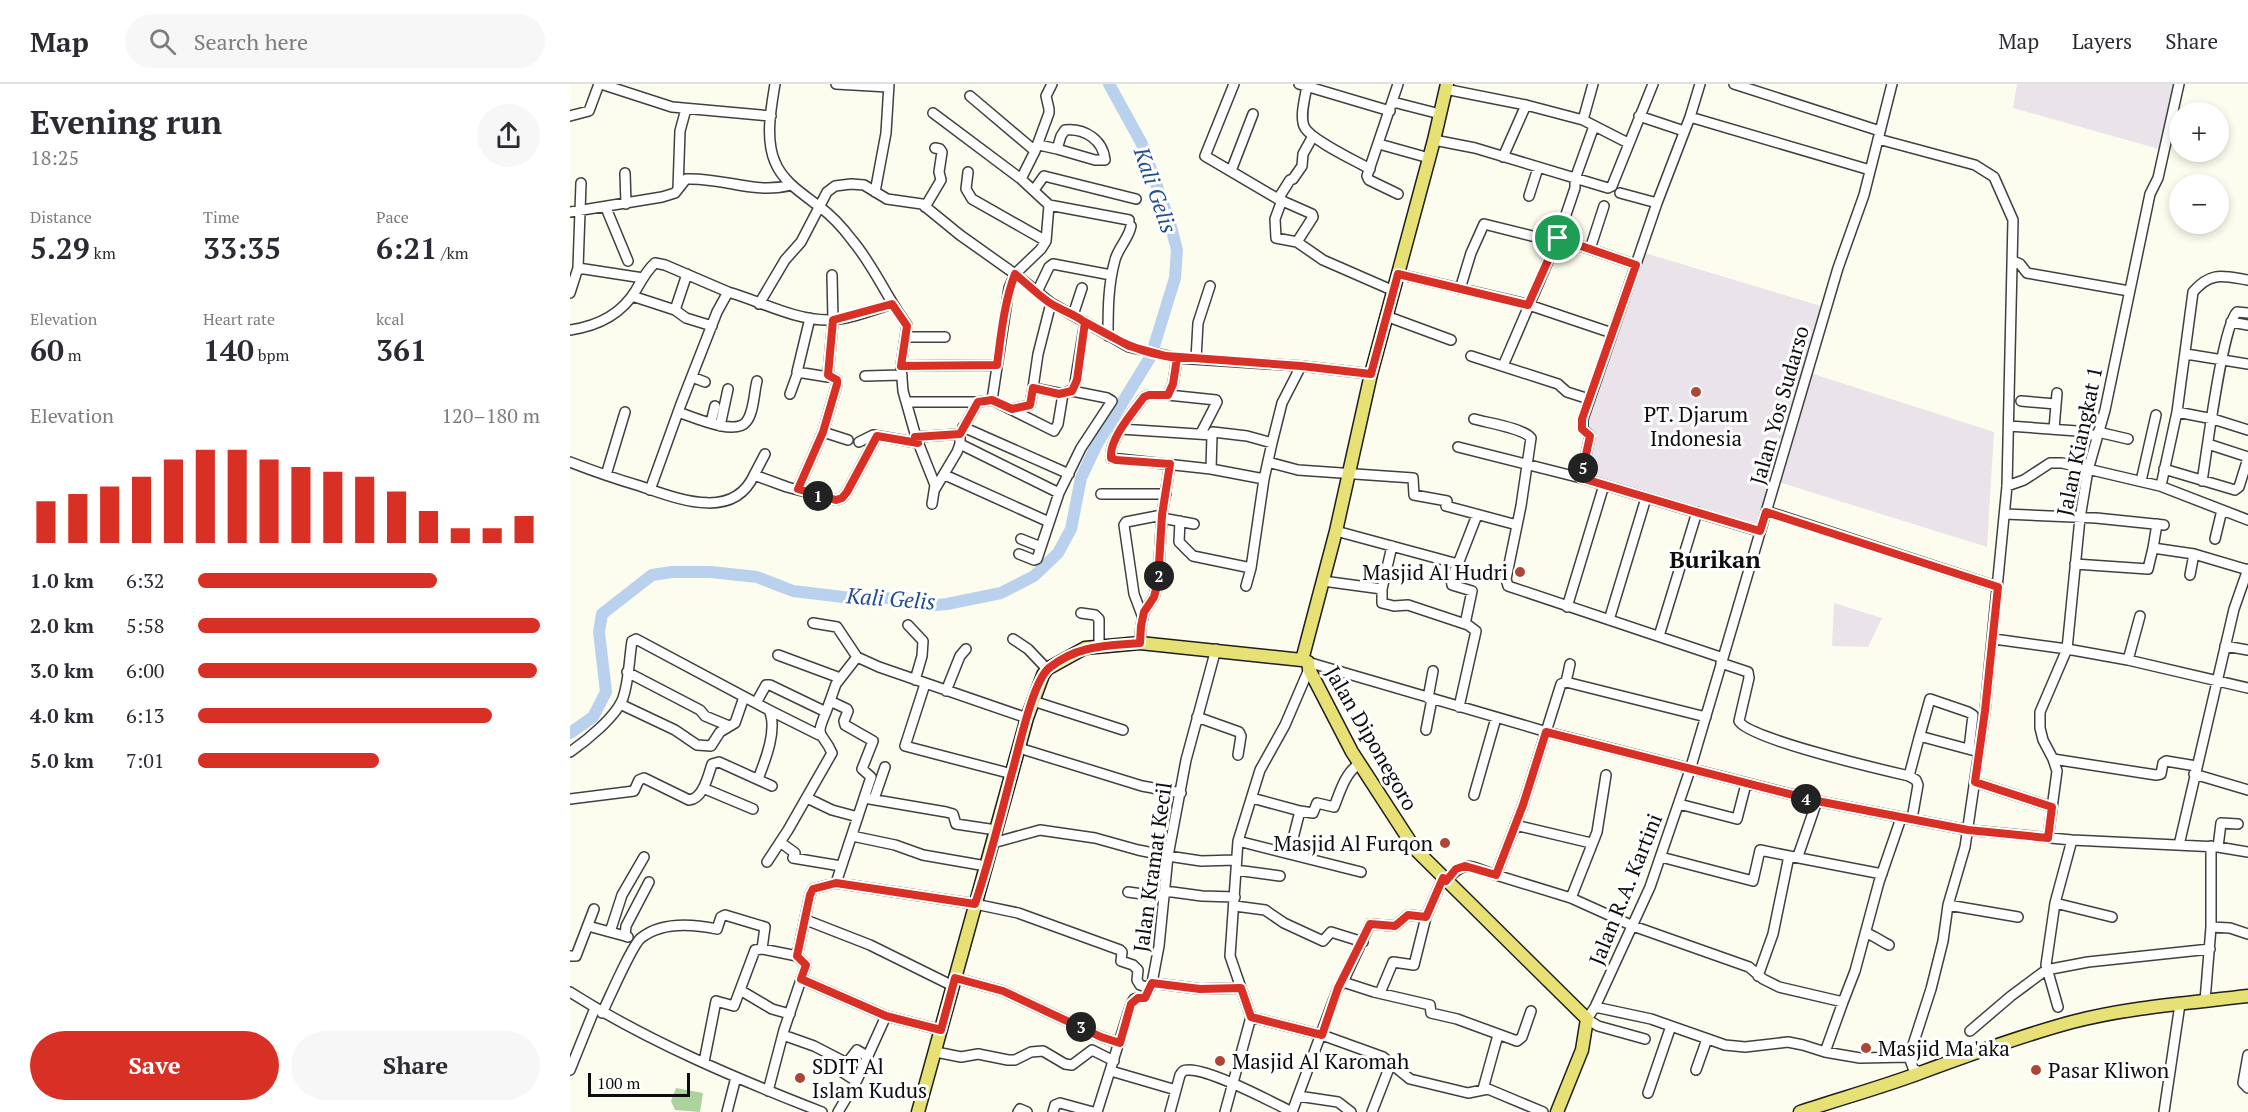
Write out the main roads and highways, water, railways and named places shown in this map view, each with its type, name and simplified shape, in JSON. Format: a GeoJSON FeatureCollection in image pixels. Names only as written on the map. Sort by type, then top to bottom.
{"type":"FeatureCollection","features":[{"type":"Feature","properties":{"kind":"main road"},"geometry":{"type":"LineString","coordinates":[[918,1112],[1027,718],[1047,669],[1085,648],[1140,643],[1216,650],[1306,664],[1371,374],[1446,87]]}},
{"type":"Feature","properties":{"kind":"main road","name":"Jalan Diponegoro"},"geometry":{"type":"LineString","coordinates":[[1306,664],[1359,764],[1415,849],[1587,1019],[1582,1050],[1557,1112]]}},
{"type":"Feature","properties":{"kind":"main road"},"geometry":{"type":"LineString","coordinates":[[1800,1112],[2073,1022],[2180,1004],[2248,996]]}},
{"type":"Feature","properties":{"kind":"waterway","name":"Kali Gelis"},"geometry":{"type":"LineString","coordinates":[[570,733],[593,717],[606,692],[599,632],[602,614],[652,575],[672,572],[711,572],[757,577],[793,591],[843,597],[887,598],[925,606],[1001,593],[1034,576],[1058,553],[1071,529],[1081,478],[1097,444],[1151,356],[1175,278],[1177,250],[1170,223],[1142,144],[1109,84]]}},
{"type":"Feature","properties":{"kind":"place","name":"PT. Djarum Indonesia"},"geometry":{"type":"Point","coordinates":[1696,392]}},
{"type":"Feature","properties":{"kind":"place","name":"Masjid Al Hudri"},"geometry":{"type":"Point","coordinates":[1520,572]}},
{"type":"Feature","properties":{"kind":"place","name":"Masjid Al Furqon"},"geometry":{"type":"Point","coordinates":[1445,843]}},
{"type":"Feature","properties":{"kind":"place","name":"Masjid Ma'aka"},"geometry":{"type":"Point","coordinates":[1866,1048]}},
{"type":"Feature","properties":{"kind":"place","name":"Masjid Al Karomah"},"geometry":{"type":"Point","coordinates":[1220,1061]}},
{"type":"Feature","properties":{"kind":"place","name":"Pasar Kliwon"},"geometry":{"type":"Point","coordinates":[2036,1070]}},
{"type":"Feature","properties":{"kind":"place","name":"SDIT Al Islam Kudus"},"geometry":{"type":"Point","coordinates":[800,1078]}},
{"type":"Feature","properties":{"kind":"district","name":"Burikan"},"geometry":{"type":"Point","coordinates":[1715,559]}}]}
